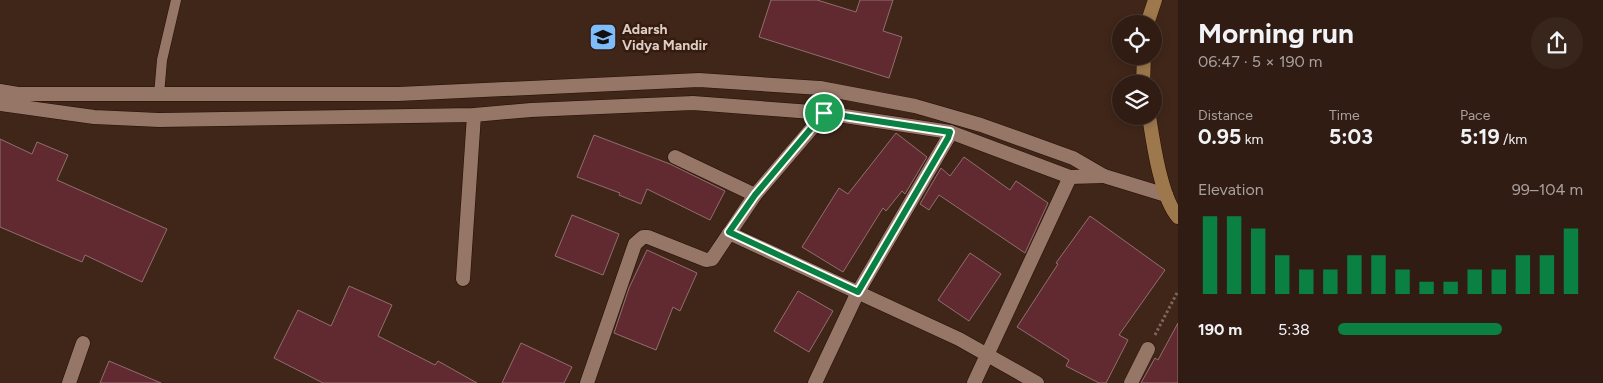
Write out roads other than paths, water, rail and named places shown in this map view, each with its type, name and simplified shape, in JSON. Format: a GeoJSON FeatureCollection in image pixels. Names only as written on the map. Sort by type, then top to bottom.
{"type":"FeatureCollection","features":[{"type":"Feature","properties":{"kind":"main road"},"geometry":{"type":"LineString","coordinates":[[1150,15],[1155,0]]}},
{"type":"Feature","properties":{"kind":"main road"},"geometry":{"type":"LineString","coordinates":[[1151,125],[1166,195],[1173,211],[1178,217]]}},
{"type":"Feature","properties":{"kind":"street"},"geometry":{"type":"LineString","coordinates":[[0,91],[18,94],[398,94],[700,80],[830,90],[915,106],[981,125],[1073,158],[1104,176],[1166,195]]}},
{"type":"Feature","properties":{"kind":"street"},"geometry":{"type":"LineString","coordinates":[[587,383],[635,244],[643,237],[648,237],[706,260],[715,256],[755,195],[824,113],[830,90]]}},
{"type":"Feature","properties":{"kind":"street"},"geometry":{"type":"LineString","coordinates":[[0,104],[94,117],[159,120],[474,115],[532,110],[693,103],[824,113],[950,132],[1070,177],[1104,176]]}},
{"type":"Feature","properties":{"kind":"street"},"geometry":{"type":"LineString","coordinates":[[463,279],[474,115]]}},
{"type":"Feature","properties":{"kind":"street"},"geometry":{"type":"LineString","coordinates":[[815,383],[858,292],[950,132]]}},
{"type":"Feature","properties":{"kind":"street"},"geometry":{"type":"LineString","coordinates":[[675,157],[755,195]]}},
{"type":"Feature","properties":{"kind":"street"},"geometry":{"type":"LineString","coordinates":[[974,383],[1070,177]]}},
{"type":"Feature","properties":{"kind":"street"},"geometry":{"type":"LineString","coordinates":[[729,232],[959,339],[1037,383]]}},
{"type":"Feature","properties":{"kind":"street"},"geometry":{"type":"LineString","coordinates":[[69,383],[83,343]]}},
{"type":"Feature","properties":{"kind":"street"},"geometry":{"type":"LineString","coordinates":[[1130,383],[1148,349]]}},
{"type":"Feature","properties":{"kind":"lane"},"geometry":{"type":"LineString","coordinates":[[159,95],[162,60],[176,0]]}},
{"type":"Feature","properties":{"kind":"place","name":"Adarsh Vidya Mandir"},"geometry":{"type":"Point","coordinates":[603,37]}}]}
